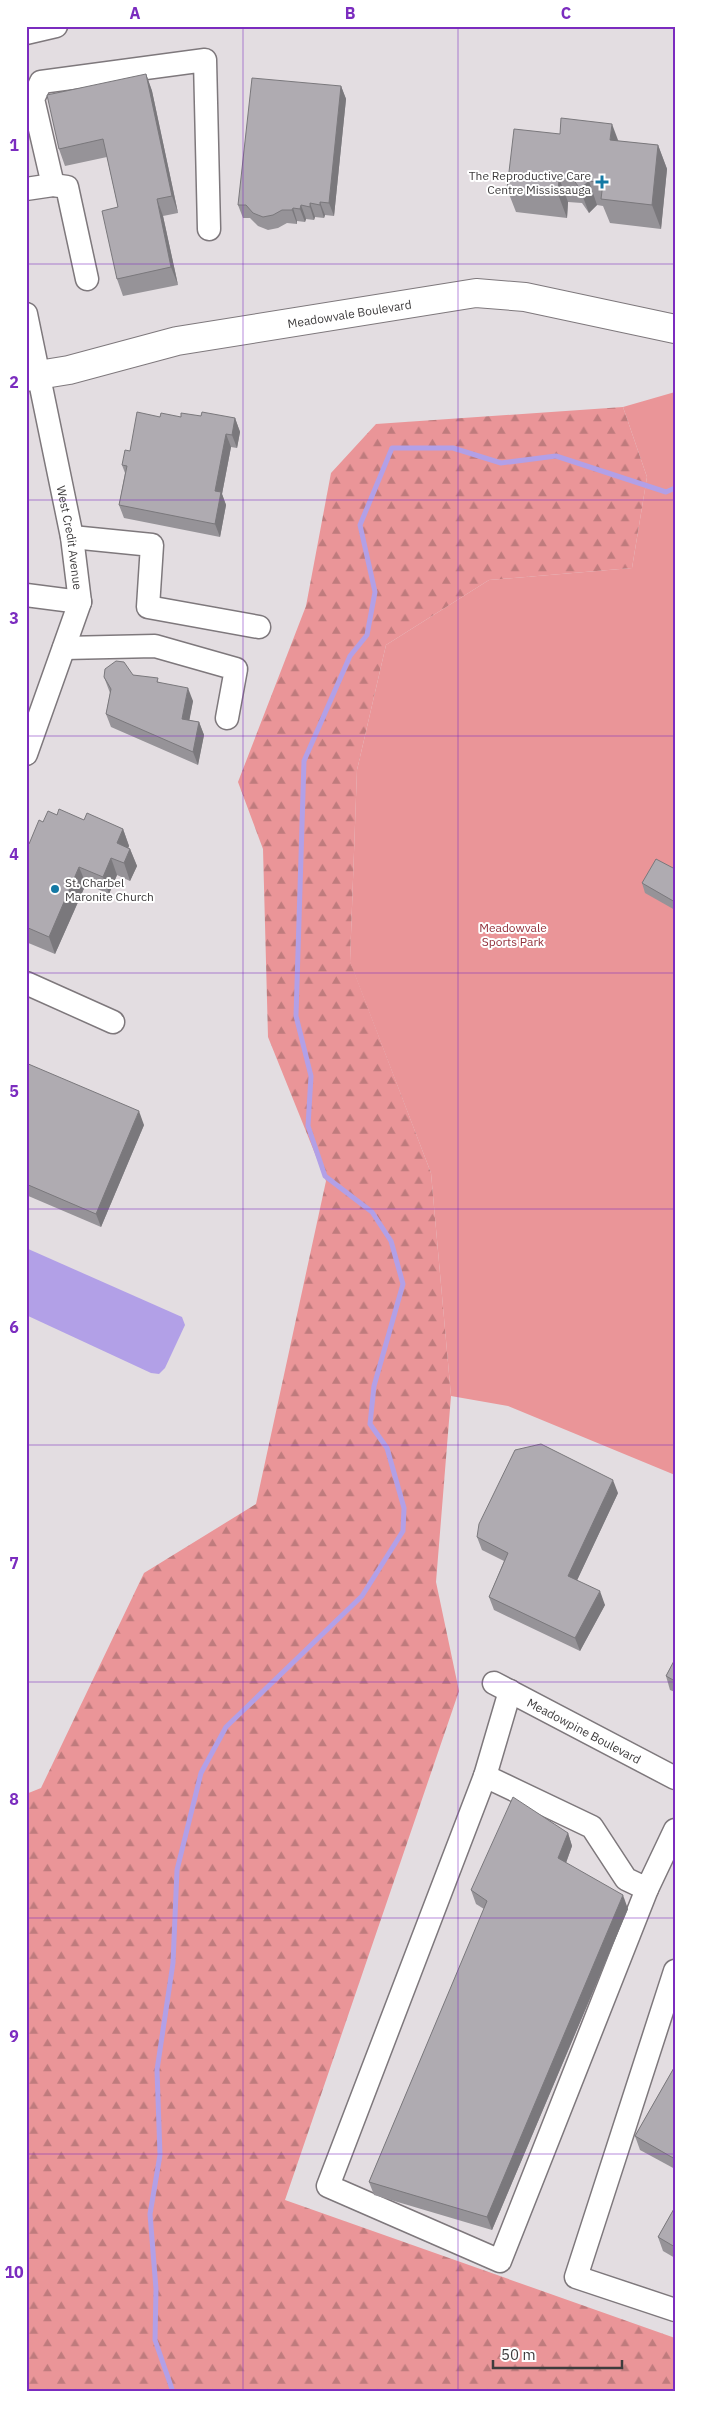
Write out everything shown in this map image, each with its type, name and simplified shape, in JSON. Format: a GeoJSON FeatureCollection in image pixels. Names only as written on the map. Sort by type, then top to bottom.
{"type":"FeatureCollection","features":[{"type":"Feature","properties":{"kind":"main road","name":"Meadowvale Boulevard"},"geometry":{"type":"LineString","coordinates":[[33,377],[69,370],[176,341],[476,293],[525,297],[675,329]]}},
{"type":"Feature","properties":{"kind":"street"},"geometry":{"type":"LineString","coordinates":[[26,32],[56,26]]}},
{"type":"Feature","properties":{"kind":"street"},"geometry":{"type":"LineString","coordinates":[[53,185],[33,98],[41,82],[205,60],[209,229]]}},
{"type":"Feature","properties":{"kind":"street"},"geometry":{"type":"LineString","coordinates":[[26,189],[53,185],[67,187],[87,279]]}},
{"type":"Feature","properties":{"kind":"street","name":"West Credit Avenue"},"geometry":{"type":"LineString","coordinates":[[26,314],[33,377],[72,537],[80,602],[26,754]]}},
{"type":"Feature","properties":{"kind":"street"},"geometry":{"type":"LineString","coordinates":[[72,537],[152,545],[148,607],[259,627]]}},
{"type":"Feature","properties":{"kind":"street"},"geometry":{"type":"LineString","coordinates":[[26,595],[80,602]]}},
{"type":"Feature","properties":{"kind":"street"},"geometry":{"type":"LineString","coordinates":[[64,648],[155,646],[236,669],[227,718]]}},
{"type":"Feature","properties":{"kind":"street"},"geometry":{"type":"LineString","coordinates":[[26,983],[113,1022]]}},
{"type":"Feature","properties":{"kind":"street","name":"Meadowpine Boulevard"},"geometry":{"type":"LineString","coordinates":[[485,1776],[502,1687],[675,1778]]}},
{"type":"Feature","properties":{"kind":"street"},"geometry":{"type":"LineString","coordinates":[[647,1889],[626,1879],[592,1827],[485,1776],[328,2186],[500,2261],[647,1889],[675,1830]]}},
{"type":"Feature","properties":{"kind":"street"},"geometry":{"type":"LineString","coordinates":[[675,1971],[576,2277],[675,2310]]}},
{"type":"Feature","properties":{"kind":"green space","name":"Meadowvale Sports Park"},"geometry":{"type":"Polygon","coordinates":[[[675,392],[675,1475],[508,1406],[451,1396],[431,1173],[350,962],[357,770],[386,645],[489,580],[632,568],[647,477],[623,407],[675,392]]]}},
{"type":"Feature","properties":{"kind":"green space"},"geometry":{"type":"Polygon","coordinates":[[[623,407],[647,477],[632,568],[489,580],[386,645],[357,770],[350,961],[431,1173],[451,1396],[436,1582],[459,1691],[285,2200],[675,2338],[675,2392],[26,2392],[26,1794],[41,1788],[144,1573],[256,1504],[326,1181],[268,1037],[263,849],[238,782],[306,606],[331,473],[376,424],[623,407]]]}},
{"type":"Feature","properties":{"kind":"shaded area"},"geometry":{"type":"Polygon","coordinates":[[[26,1248],[182,1317],[185,1325],[165,1368],[159,1374],[151,1373],[26,1315],[26,1248]]]}},
{"type":"Feature","properties":{"kind":"building"},"geometry":{"type":"Polygon","coordinates":[[[146,74],[172,196],[157,199],[171,267],[117,279],[102,211],[118,207],[103,139],[59,149],[47,95],[146,74]]]}},
{"type":"Feature","properties":{"kind":"building"},"geometry":{"type":"Polygon","coordinates":[[[252,78],[341,86],[329,203],[320,202],[320,205],[310,203],[310,207],[301,205],[300,209],[282,210],[273,215],[263,217],[253,213],[246,205],[238,205],[252,78]]]}},
{"type":"Feature","properties":{"kind":"building"},"geometry":{"type":"Polygon","coordinates":[[[561,118],[612,124],[610,140],[658,145],[652,205],[601,199],[603,183],[589,181],[580,189],[573,179],[559,178],[558,194],[507,189],[514,129],[560,134],[561,118]]]}},
{"type":"Feature","properties":{"kind":"building"},"geometry":{"type":"Polygon","coordinates":[[[137,412],[160,417],[161,413],[181,417],[181,413],[201,416],[202,412],[235,418],[232,435],[226,434],[215,491],[221,492],[215,524],[119,505],[127,466],[122,465],[125,450],[130,451],[137,412]]]}},
{"type":"Feature","properties":{"kind":"building"},"geometry":{"type":"Polygon","coordinates":[[[116,661],[124,662],[133,675],[158,678],[157,682],[188,688],[182,719],[199,722],[193,752],[106,714],[111,689],[104,677],[105,669],[116,661]]]}},
{"type":"Feature","properties":{"kind":"building","name":"St. Charbel Maronite Church"},"geometry":{"type":"Polygon","coordinates":[[[59,809],[84,820],[87,813],[123,829],[117,843],[130,849],[124,863],[111,858],[103,877],[79,867],[49,937],[26,927],[26,842],[29,844],[39,820],[43,822],[48,811],[57,815],[59,809]]]}},
{"type":"Feature","properties":{"kind":"building"},"geometry":{"type":"Polygon","coordinates":[[[656,859],[675,869],[675,902],[642,883],[656,859]]]}},
{"type":"Feature","properties":{"kind":"building"},"geometry":{"type":"Polygon","coordinates":[[[26,1063],[139,1111],[96,1214],[26,1184],[26,1063]]]}},
{"type":"Feature","properties":{"kind":"building"},"geometry":{"type":"Polygon","coordinates":[[[541,1444],[613,1480],[568,1576],[600,1591],[575,1638],[489,1597],[508,1553],[477,1537],[479,1524],[515,1450],[541,1444]]]}},
{"type":"Feature","properties":{"kind":"building"},"geometry":{"type":"Polygon","coordinates":[[[675,1659],[675,1681],[666,1676],[675,1659]]]}},
{"type":"Feature","properties":{"kind":"building"},"geometry":{"type":"Polygon","coordinates":[[[513,1797],[568,1833],[558,1858],[623,1895],[487,2217],[369,2182],[487,1901],[471,1890],[513,1797]]]}},
{"type":"Feature","properties":{"kind":"building"},"geometry":{"type":"Polygon","coordinates":[[[675,2066],[675,2159],[635,2136],[675,2066]]]}},
{"type":"Feature","properties":{"kind":"building"},"geometry":{"type":"Polygon","coordinates":[[[675,2207],[675,2247],[658,2237],[675,2207]]]}},
{"type":"Feature","properties":{"kind":"waterway"},"geometry":{"type":"LineString","coordinates":[[173,2392],[155,2340],[156,2289],[150,2214],[160,2155],[157,2070],[173,1963],[177,1870],[201,1773],[226,1727],[362,1596],[403,1531],[404,1508],[387,1448],[370,1424],[374,1386],[403,1284],[391,1241],[372,1212],[325,1176],[308,1126],[311,1076],[296,1016],[304,761],[350,656],[367,635],[375,592],[360,525],[392,448],[453,448],[501,463],[556,456],[666,492],[675,488]]}},
{"type":"Feature","properties":{"kind":"place","name":"The Reproductive Care Centre Mississauga"},"geometry":{"type":"Point","coordinates":[602,182]}},
{"type":"Feature","properties":{"kind":"place","name":"St. Charbel Maronite Church"},"geometry":{"type":"Point","coordinates":[55,889]}}]}
